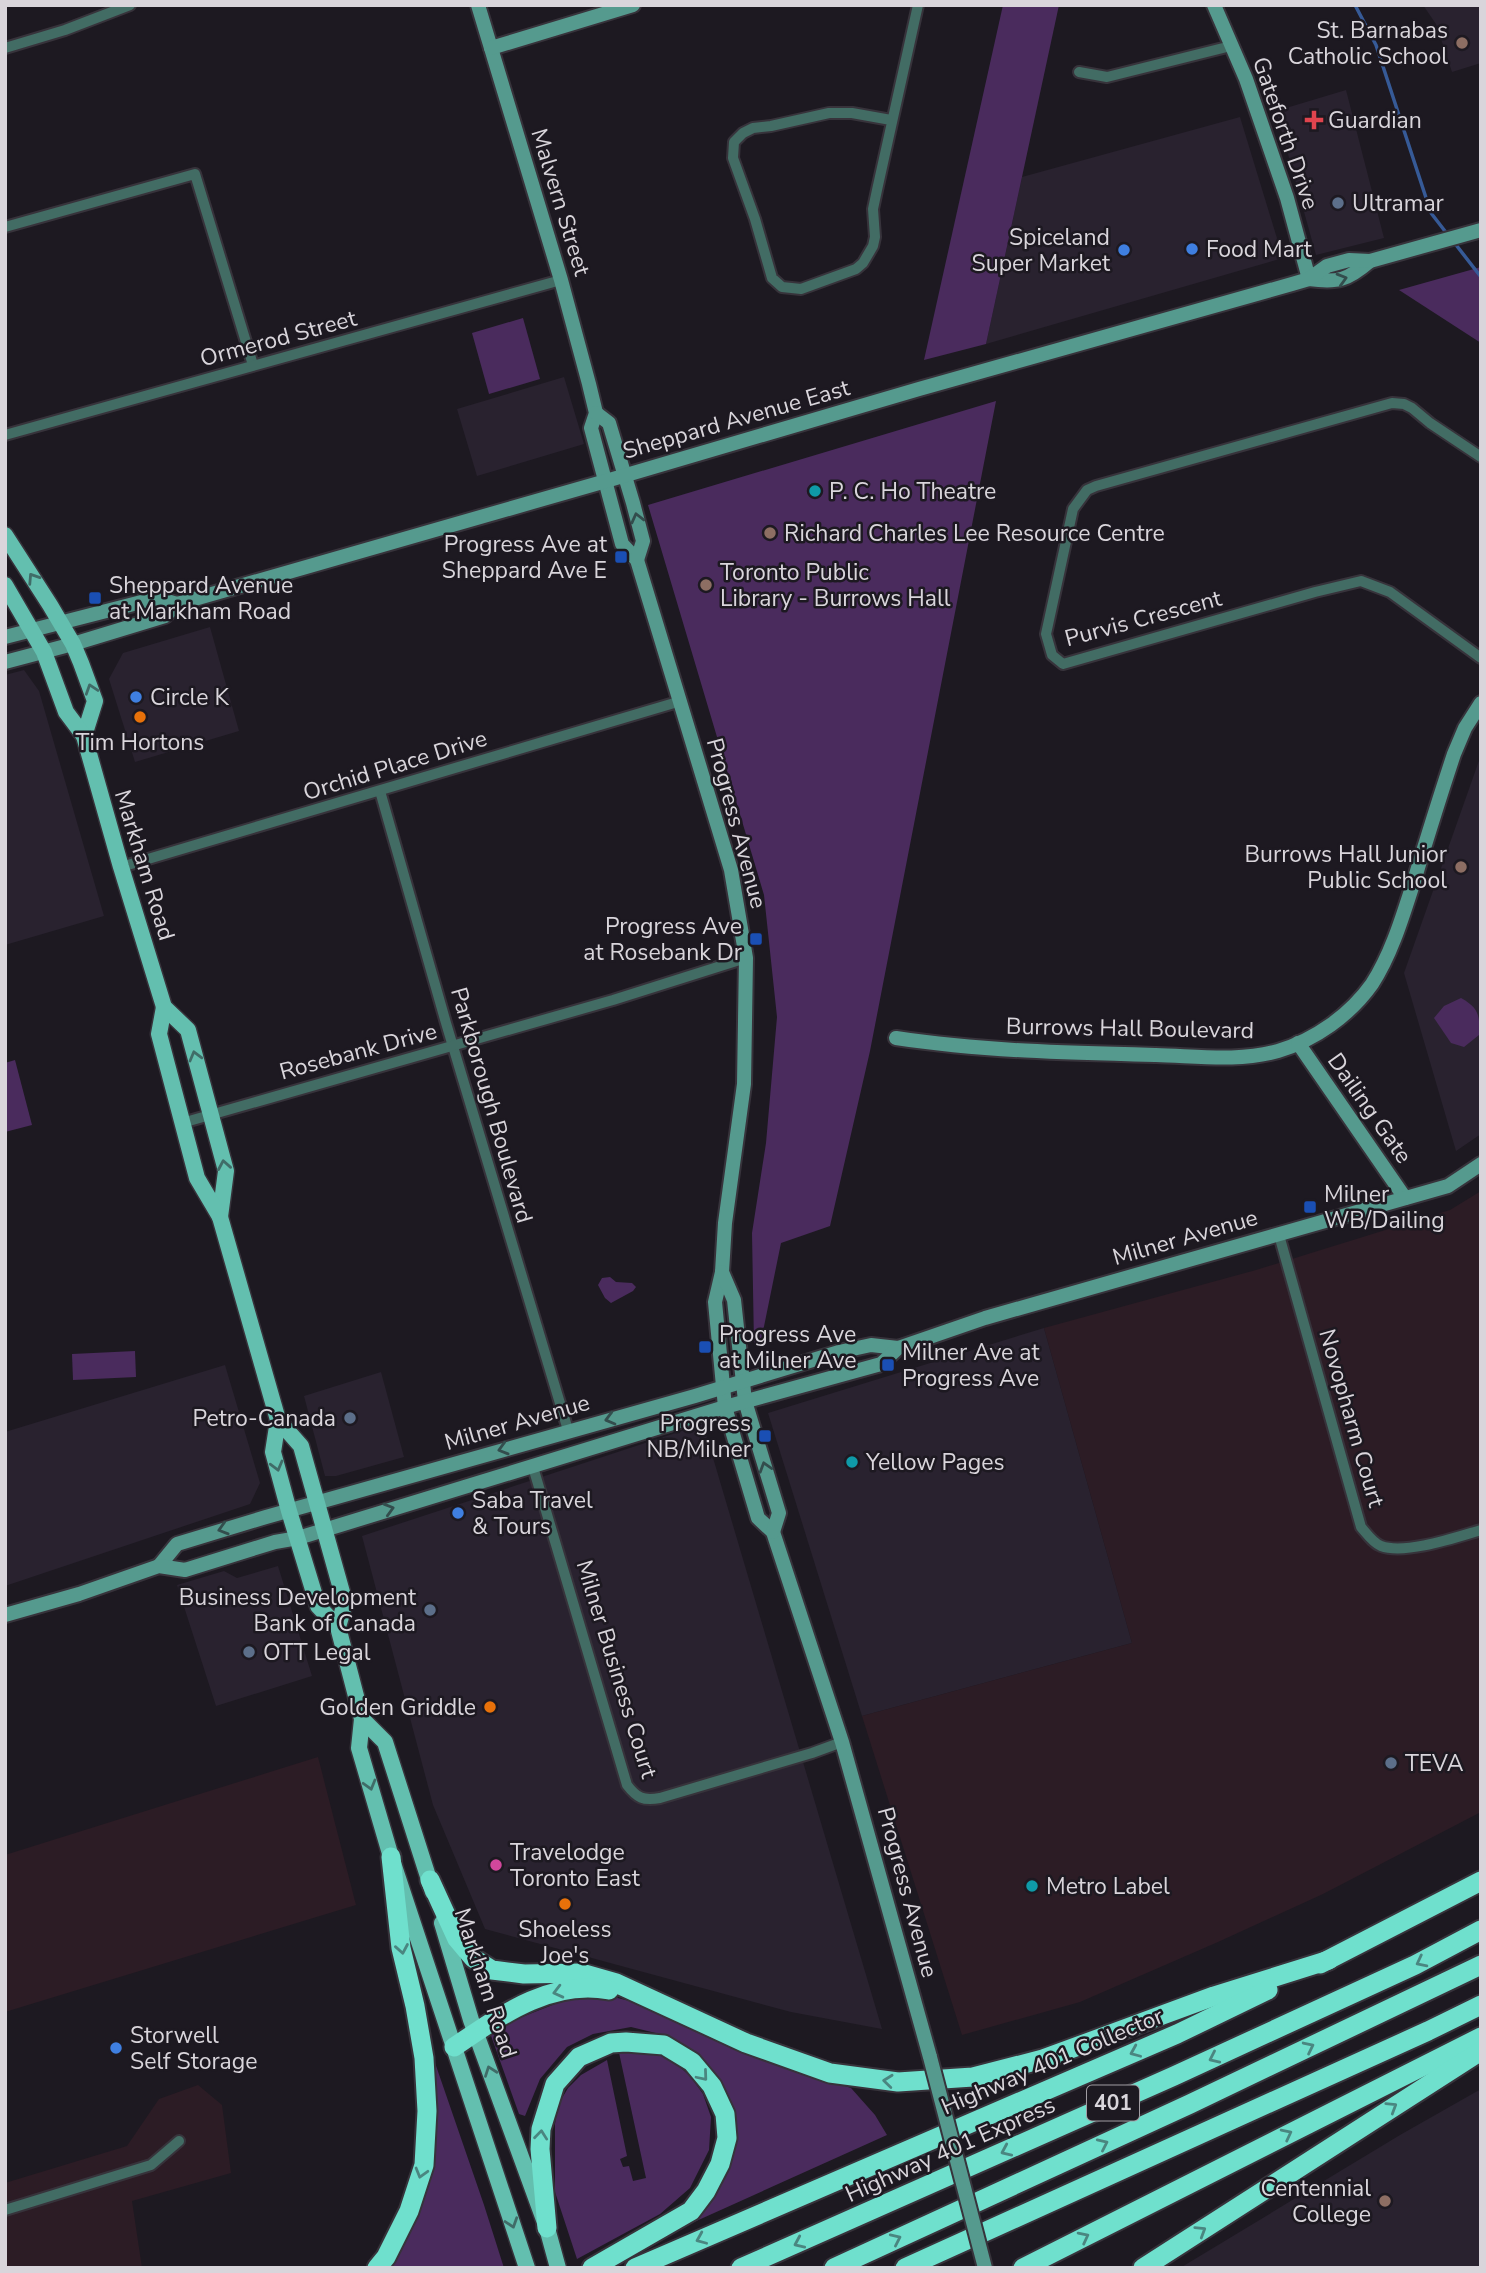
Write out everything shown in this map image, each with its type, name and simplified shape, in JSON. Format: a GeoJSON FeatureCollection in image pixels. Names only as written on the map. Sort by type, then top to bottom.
{"type":"FeatureCollection","features":[{"type":"Feature","properties":{"kind":"highway"},"geometry":{"type":"LineString","coordinates":[[377,2268],[386,2257],[409,2211],[424,2165],[427,2111],[424,2058],[401,1948],[391,1857]]}},
{"type":"Feature","properties":{"kind":"highway"},"geometry":{"type":"LineString","coordinates":[[429,1880],[457,1939],[473,1958],[492,1969],[524,1974],[581,1973],[616,1983],[746,2043],[831,2073],[898,2082],[973,2077],[1043,2059],[1214,1996],[1329,1960]]}},
{"type":"Feature","properties":{"kind":"highway","name":"Highway 401 Collector"},"geometry":{"type":"LineString","coordinates":[[635,2268],[1177,2034],[1329,1960],[1481,1881]]}},
{"type":"Feature","properties":{"kind":"highway","name":"Highway 401 Express"},"geometry":{"type":"LineString","coordinates":[[741,2268],[1174,2076],[1415,1965],[1481,1930]]}},
{"type":"Feature","properties":{"kind":"highway","name":"401"},"geometry":{"type":"LineString","coordinates":[[834,2268],[1190,2104],[1481,1965]]}},
{"type":"Feature","properties":{"kind":"highway"},"geometry":{"type":"LineString","coordinates":[[454,2047],[505,2012],[556,1991],[590,1987],[649,1998]]}},
{"type":"Feature","properties":{"kind":"highway"},"geometry":{"type":"LineString","coordinates":[[905,2268],[1481,2005]]}},
{"type":"Feature","properties":{"kind":"highway"},"geometry":{"type":"LineString","coordinates":[[1023,2268],[1481,2037]]}},
{"type":"Feature","properties":{"kind":"highway"},"geometry":{"type":"LineString","coordinates":[[547,2228],[540,2148],[541,2129],[555,2084],[579,2057],[611,2043],[664,2045],[692,2062],[712,2086],[725,2114],[727,2138],[720,2164],[706,2191],[691,2211],[592,2268]]}},
{"type":"Feature","properties":{"kind":"highway"},"geometry":{"type":"LineString","coordinates":[[1143,2268],[1481,2051]]}},
{"type":"Feature","properties":{"kind":"main road","name":"Malvern Street"},"geometry":{"type":"LineString","coordinates":[[478,5],[561,280],[596,413],[591,428],[606,481]]}},
{"type":"Feature","properties":{"kind":"main road"},"geometry":{"type":"LineString","coordinates":[[491,48],[633,5]]}},
{"type":"Feature","properties":{"kind":"main road","name":"Gateforth Drive"},"geometry":{"type":"LineString","coordinates":[[1214,5],[1246,79],[1287,198],[1309,279]]}},
{"type":"Feature","properties":{"kind":"main road","name":"Sheppard Avenue East"},"geometry":{"type":"LineString","coordinates":[[5,662],[165,616],[177,604],[906,393],[1309,279],[1331,282],[1353,276],[1370,261],[1480,230]]}},
{"type":"Feature","properties":{"kind":"main road","name":"Malvern Street"},"geometry":{"type":"LineString","coordinates":[[596,413],[609,423],[625,475]]}},
{"type":"Feature","properties":{"kind":"main road","name":"Progress Avenue"},"geometry":{"type":"LineString","coordinates":[[625,475],[643,541],[637,560]]}},
{"type":"Feature","properties":{"kind":"main road","name":"Progress Avenue"},"geometry":{"type":"LineString","coordinates":[[606,481],[622,544],[637,560],[731,870],[746,958],[744,1084],[725,1223],[722,1272],[715,1302],[725,1407],[758,1518],[773,1532],[842,1742],[930,2057],[985,2268]]}},
{"type":"Feature","properties":{"kind":"main road"},"geometry":{"type":"LineString","coordinates":[[5,535],[73,644],[95,701],[84,736]]}},
{"type":"Feature","properties":{"kind":"main road","name":"Markham Road"},"geometry":{"type":"LineString","coordinates":[[5,585],[44,652],[66,712],[84,736],[164,1007],[159,1034],[197,1178],[220,1217],[278,1420],[273,1452],[289,1511],[318,1605],[338,1626],[362,1719],[359,1748],[391,1857],[527,2268]]}},
{"type":"Feature","properties":{"kind":"main road","name":"Sheppard Avenue East"},"geometry":{"type":"LineString","coordinates":[[5,637],[157,598],[177,604]]}},
{"type":"Feature","properties":{"kind":"main road","name":"Burrows Hall Boulevard"},"geometry":{"type":"LineString","coordinates":[[896,1038],[928,1043],[1076,1054],[1227,1058],[1263,1055],[1298,1043],[1324,1030],[1367,990],[1383,964],[1401,920],[1454,754],[1465,728],[1481,703]]}},
{"type":"Feature","properties":{"kind":"main road","name":"Markham Road"},"geometry":{"type":"LineString","coordinates":[[164,1007],[188,1030],[226,1171],[220,1217]]}},
{"type":"Feature","properties":{"kind":"main road","name":"Dailing Gate"},"geometry":{"type":"LineString","coordinates":[[1298,1043],[1405,1198]]}},
{"type":"Feature","properties":{"kind":"main road","name":"Milner Avenue"},"geometry":{"type":"LineString","coordinates":[[5,1615],[79,1594],[159,1566],[185,1570],[275,1542],[298,1538],[745,1401],[881,1364],[898,1348],[985,1318],[1448,1186],[1481,1164]]}},
{"type":"Feature","properties":{"kind":"main road","name":"Progress Avenue"},"geometry":{"type":"LineString","coordinates":[[722,1272],[734,1300],[745,1401],[779,1513],[773,1532]]}},
{"type":"Feature","properties":{"kind":"main road","name":"Milner Avenue"},"geometry":{"type":"LineString","coordinates":[[159,1566],[177,1544],[316,1502],[839,1352],[871,1345],[898,1348]]}},
{"type":"Feature","properties":{"kind":"main road","name":"Markham Road"},"geometry":{"type":"LineString","coordinates":[[278,1420],[301,1446],[345,1604],[338,1626]]}},
{"type":"Feature","properties":{"kind":"main road","name":"Markham Road"},"geometry":{"type":"LineString","coordinates":[[362,1719],[385,1742],[475,2032],[547,2228],[558,2268]]}},
{"type":"Feature","properties":{"kind":"street"},"geometry":{"type":"LineString","coordinates":[[5,48],[65,30],[130,5]]}},
{"type":"Feature","properties":{"kind":"street"},"geometry":{"type":"LineString","coordinates":[[891,120],[852,113],[828,113],[771,127],[753,128],[734,142],[733,158],[775,282],[787,289],[801,289],[856,270],[873,246],[873,209],[918,5]]}},
{"type":"Feature","properties":{"kind":"street"},"geometry":{"type":"LineString","coordinates":[[1079,72],[1107,78],[1231,46]]}},
{"type":"Feature","properties":{"kind":"street"},"geometry":{"type":"LineString","coordinates":[[5,227],[195,174],[253,365]]}},
{"type":"Feature","properties":{"kind":"street","name":"Ormerod Street"},"geometry":{"type":"LineString","coordinates":[[5,435],[561,280]]}},
{"type":"Feature","properties":{"kind":"street","name":"Purvis Crescent"},"geometry":{"type":"LineString","coordinates":[[1481,457],[1412,408],[1405,404],[1392,403],[1096,485],[1087,490],[1073,509],[1046,634],[1052,655],[1063,664],[1361,581],[1390,592],[1481,658]]}},
{"type":"Feature","properties":{"kind":"street","name":"Orchid Place Drive"},"geometry":{"type":"LineString","coordinates":[[121,867],[681,701]]}},
{"type":"Feature","properties":{"kind":"street","name":"Parkborough Boulevard"},"geometry":{"type":"LineString","coordinates":[[380,792],[568,1430]]}},
{"type":"Feature","properties":{"kind":"street","name":"Rosebank Drive"},"geometry":{"type":"LineString","coordinates":[[182,1123],[613,1000],[746,958]]}},
{"type":"Feature","properties":{"kind":"street","name":"Novopharm Court"},"geometry":{"type":"LineString","coordinates":[[1279,1235],[1361,1527],[1381,1546],[1396,1548],[1442,1542],[1481,1530]]}},
{"type":"Feature","properties":{"kind":"street","name":"Milner Business Court"},"geometry":{"type":"LineString","coordinates":[[533,1467],[627,1785],[636,1797],[646,1801],[660,1798],[842,1742]]}},
{"type":"Feature","properties":{"kind":"street"},"geometry":{"type":"LineString","coordinates":[[5,2210],[151,2165],[179,2141]]}},
{"type":"Feature","properties":{"kind":"shaded area"},"geometry":{"type":"Polygon","coordinates":[[[1003,5],[1059,5],[986,344],[924,360],[1003,5]]]}},
{"type":"Feature","properties":{"kind":"shaded area","name":"St. Barnabas Catholic School"},"geometry":{"type":"Polygon","coordinates":[[[1423,5],[1481,5],[1481,63],[1452,72],[1436,24],[1423,5]]]}},
{"type":"Feature","properties":{"kind":"shaded area"},"geometry":{"type":"Polygon","coordinates":[[[1346,90],[1384,238],[1316,255],[1276,111],[1346,90]]]}},
{"type":"Feature","properties":{"kind":"shaded area"},"geometry":{"type":"Polygon","coordinates":[[[1240,117],[1283,258],[986,344],[1022,177],[1240,117]]]}},
{"type":"Feature","properties":{"kind":"shaded area"},"geometry":{"type":"Polygon","coordinates":[[[1481,267],[1481,343],[1399,290],[1481,267]]]}},
{"type":"Feature","properties":{"kind":"shaded area"},"geometry":{"type":"Polygon","coordinates":[[[523,318],[540,379],[489,394],[472,333],[523,318]]]}},
{"type":"Feature","properties":{"kind":"shaded area"},"geometry":{"type":"Polygon","coordinates":[[[564,377],[584,444],[477,476],[457,409],[564,377]]]}},
{"type":"Feature","properties":{"kind":"shaded area"},"geometry":{"type":"Polygon","coordinates":[[[996,401],[870,1051],[830,1226],[781,1243],[760,1346],[754,1344],[752,1233],[766,1143],[777,1017],[764,895],[648,505],[996,401]]]}},
{"type":"Feature","properties":{"kind":"shaded area"},"geometry":{"type":"Polygon","coordinates":[[[210,627],[239,731],[135,762],[109,679],[123,653],[210,627]]]}},
{"type":"Feature","properties":{"kind":"shaded area"},"geometry":{"type":"Polygon","coordinates":[[[24,670],[39,691],[104,916],[5,945],[5,675],[24,670]]]}},
{"type":"Feature","properties":{"kind":"shaded area","name":"Burrows Hall Junior Public School"},"geometry":{"type":"Polygon","coordinates":[[[1481,755],[1481,1134],[1456,1151],[1404,973],[1481,755]]]}},
{"type":"Feature","properties":{"kind":"shaded area"},"geometry":{"type":"Polygon","coordinates":[[[1461,998],[1475,1009],[1479,1023],[1479,1035],[1464,1047],[1451,1043],[1434,1018],[1444,1006],[1461,998]]]}},
{"type":"Feature","properties":{"kind":"shaded area"},"geometry":{"type":"Polygon","coordinates":[[[15,1060],[32,1125],[5,1132],[5,1063],[15,1060]]]}},
{"type":"Feature","properties":{"kind":"shaded area"},"geometry":{"type":"Polygon","coordinates":[[[1481,1191],[1481,1812],[1323,1894],[1080,2002],[962,2035],[862,1716],[1132,1643],[1044,1328],[1256,1270],[1450,1210],[1481,1191]]]}},
{"type":"Feature","properties":{"kind":"shaded area"},"geometry":{"type":"Polygon","coordinates":[[[610,1277],[616,1282],[632,1283],[636,1287],[611,1303],[598,1285],[602,1278],[610,1277]]]}},
{"type":"Feature","properties":{"kind":"shaded area"},"geometry":{"type":"Polygon","coordinates":[[[1044,1328],[1132,1643],[862,1716],[768,1413],[1044,1328]]]}},
{"type":"Feature","properties":{"kind":"shaded area"},"geometry":{"type":"Polygon","coordinates":[[[135,1351],[136,1377],[73,1380],[72,1354],[135,1351]]]}},
{"type":"Feature","properties":{"kind":"shaded area"},"geometry":{"type":"Polygon","coordinates":[[[225,1365],[260,1483],[250,1504],[5,1586],[5,1432],[225,1365]]]}},
{"type":"Feature","properties":{"kind":"shaded area"},"geometry":{"type":"Polygon","coordinates":[[[381,1372],[404,1457],[336,1476],[325,1476],[304,1396],[381,1372]]]}},
{"type":"Feature","properties":{"kind":"shaded area"},"geometry":{"type":"Polygon","coordinates":[[[703,1424],[882,2029],[791,2012],[485,1929],[433,1805],[362,1536],[703,1424]]]}},
{"type":"Feature","properties":{"kind":"shaded area"},"geometry":{"type":"Polygon","coordinates":[[[278,1566],[312,1676],[216,1706],[177,1585],[224,1571],[237,1578],[278,1566]]]}},
{"type":"Feature","properties":{"kind":"shaded area"},"geometry":{"type":"Polygon","coordinates":[[[318,1757],[356,1905],[5,2012],[5,1855],[318,1757]]]}},
{"type":"Feature","properties":{"kind":"shaded area"},"geometry":{"type":"Polygon","coordinates":[[[593,1992],[642,2004],[787,2067],[851,2088],[875,2115],[887,2135],[683,2227],[680,2221],[730,2147],[697,2055],[664,2035],[631,2027],[593,2034],[567,2047],[540,2079],[525,2116],[519,2114],[489,2030],[593,1992]]]}},
{"type":"Feature","properties":{"kind":"shaded area"},"geometry":{"type":"Polygon","coordinates":[[[618,2048],[666,2055],[690,2076],[703,2094],[711,2117],[709,2150],[690,2188],[660,2214],[577,2259],[555,2192],[555,2124],[558,2105],[568,2088],[581,2075],[607,2060],[627,2156],[620,2159],[623,2167],[629,2166],[633,2181],[646,2178],[618,2048]]]}},
{"type":"Feature","properties":{"kind":"shaded area"},"geometry":{"type":"Polygon","coordinates":[[[433,2057],[504,2268],[387,2268],[415,2216],[433,2057]]]}},
{"type":"Feature","properties":{"kind":"shaded area"},"geometry":{"type":"Polygon","coordinates":[[[198,2085],[222,2105],[231,2173],[132,2201],[142,2268],[5,2268],[5,2183],[127,2146],[159,2099],[198,2085]]]}},
{"type":"Feature","properties":{"kind":"shaded area","name":"Centennial College"},"geometry":{"type":"Polygon","coordinates":[[[1481,2089],[1481,2268],[1180,2268],[1400,2135],[1481,2089]]]}},
{"type":"Feature","properties":{"kind":"waterway"},"geometry":{"type":"LineString","coordinates":[[1355,5],[1376,45],[1431,213],[1448,235]]}},
{"type":"Feature","properties":{"kind":"waterway"},"geometry":{"type":"LineString","coordinates":[[1453,241],[1481,277]]}},
{"type":"Feature","properties":{"kind":"place","name":"St. Barnabas Catholic School"},"geometry":{"type":"Point","coordinates":[1462,43]}},
{"type":"Feature","properties":{"kind":"place","name":"Guardian"},"geometry":{"type":"Point","coordinates":[1314,120]}},
{"type":"Feature","properties":{"kind":"place","name":"Ultramar"},"geometry":{"type":"Point","coordinates":[1338,203]}},
{"type":"Feature","properties":{"kind":"place","name":"Food Mart"},"geometry":{"type":"Point","coordinates":[1192,249]}},
{"type":"Feature","properties":{"kind":"place","name":"Spiceland Super Market"},"geometry":{"type":"Point","coordinates":[1124,250]}},
{"type":"Feature","properties":{"kind":"place","name":"P. C. Ho Theatre"},"geometry":{"type":"Point","coordinates":[815,491]}},
{"type":"Feature","properties":{"kind":"place","name":"Richard Charles Lee Resource Centre"},"geometry":{"type":"Point","coordinates":[770,533]}},
{"type":"Feature","properties":{"kind":"place","name":"Progress Ave at Sheppard Ave E"},"geometry":{"type":"Point","coordinates":[621,557]}},
{"type":"Feature","properties":{"kind":"place","name":"Toronto Public Library - Burrows Hall"},"geometry":{"type":"Point","coordinates":[706,585]}},
{"type":"Feature","properties":{"kind":"place","name":"Sheppard Avenue at Markham Road"},"geometry":{"type":"Point","coordinates":[95,598]}},
{"type":"Feature","properties":{"kind":"place","name":"Circle K"},"geometry":{"type":"Point","coordinates":[136,697]}},
{"type":"Feature","properties":{"kind":"place","name":"Tim Hortons"},"geometry":{"type":"Point","coordinates":[140,717]}},
{"type":"Feature","properties":{"kind":"place","name":"Burrows Hall Junior Public School"},"geometry":{"type":"Point","coordinates":[1461,867]}},
{"type":"Feature","properties":{"kind":"place","name":"Progress Ave at Rosebank Dr"},"geometry":{"type":"Point","coordinates":[756,939]}},
{"type":"Feature","properties":{"kind":"place","name":"Milner WB/Dailing"},"geometry":{"type":"Point","coordinates":[1310,1207]}},
{"type":"Feature","properties":{"kind":"place","name":"Progress Ave at Milner Ave"},"geometry":{"type":"Point","coordinates":[705,1347]}},
{"type":"Feature","properties":{"kind":"place","name":"Milner Ave at Progress Ave"},"geometry":{"type":"Point","coordinates":[888,1365]}},
{"type":"Feature","properties":{"kind":"place","name":"Petro-Canada"},"geometry":{"type":"Point","coordinates":[350,1418]}},
{"type":"Feature","properties":{"kind":"place","name":"Progress NB/Milner"},"geometry":{"type":"Point","coordinates":[765,1436]}},
{"type":"Feature","properties":{"kind":"place","name":"Yellow Pages"},"geometry":{"type":"Point","coordinates":[852,1462]}},
{"type":"Feature","properties":{"kind":"place","name":"Saba Travel & Tours"},"geometry":{"type":"Point","coordinates":[458,1513]}},
{"type":"Feature","properties":{"kind":"place","name":"Business Development Bank of Canada"},"geometry":{"type":"Point","coordinates":[430,1610]}},
{"type":"Feature","properties":{"kind":"place","name":"OTT Legal"},"geometry":{"type":"Point","coordinates":[249,1652]}},
{"type":"Feature","properties":{"kind":"place","name":"Golden Griddle"},"geometry":{"type":"Point","coordinates":[490,1707]}},
{"type":"Feature","properties":{"kind":"place","name":"TEVA"},"geometry":{"type":"Point","coordinates":[1391,1763]}},
{"type":"Feature","properties":{"kind":"place","name":"Travelodge Toronto East"},"geometry":{"type":"Point","coordinates":[496,1865]}},
{"type":"Feature","properties":{"kind":"place","name":"Metro Label"},"geometry":{"type":"Point","coordinates":[1032,1886]}},
{"type":"Feature","properties":{"kind":"place","name":"Shoeless Joe's"},"geometry":{"type":"Point","coordinates":[565,1904]}},
{"type":"Feature","properties":{"kind":"place","name":"Storwell Self Storage"},"geometry":{"type":"Point","coordinates":[116,2048]}},
{"type":"Feature","properties":{"kind":"place","name":"Centennial College"},"geometry":{"type":"Point","coordinates":[1385,2201]}}]}
